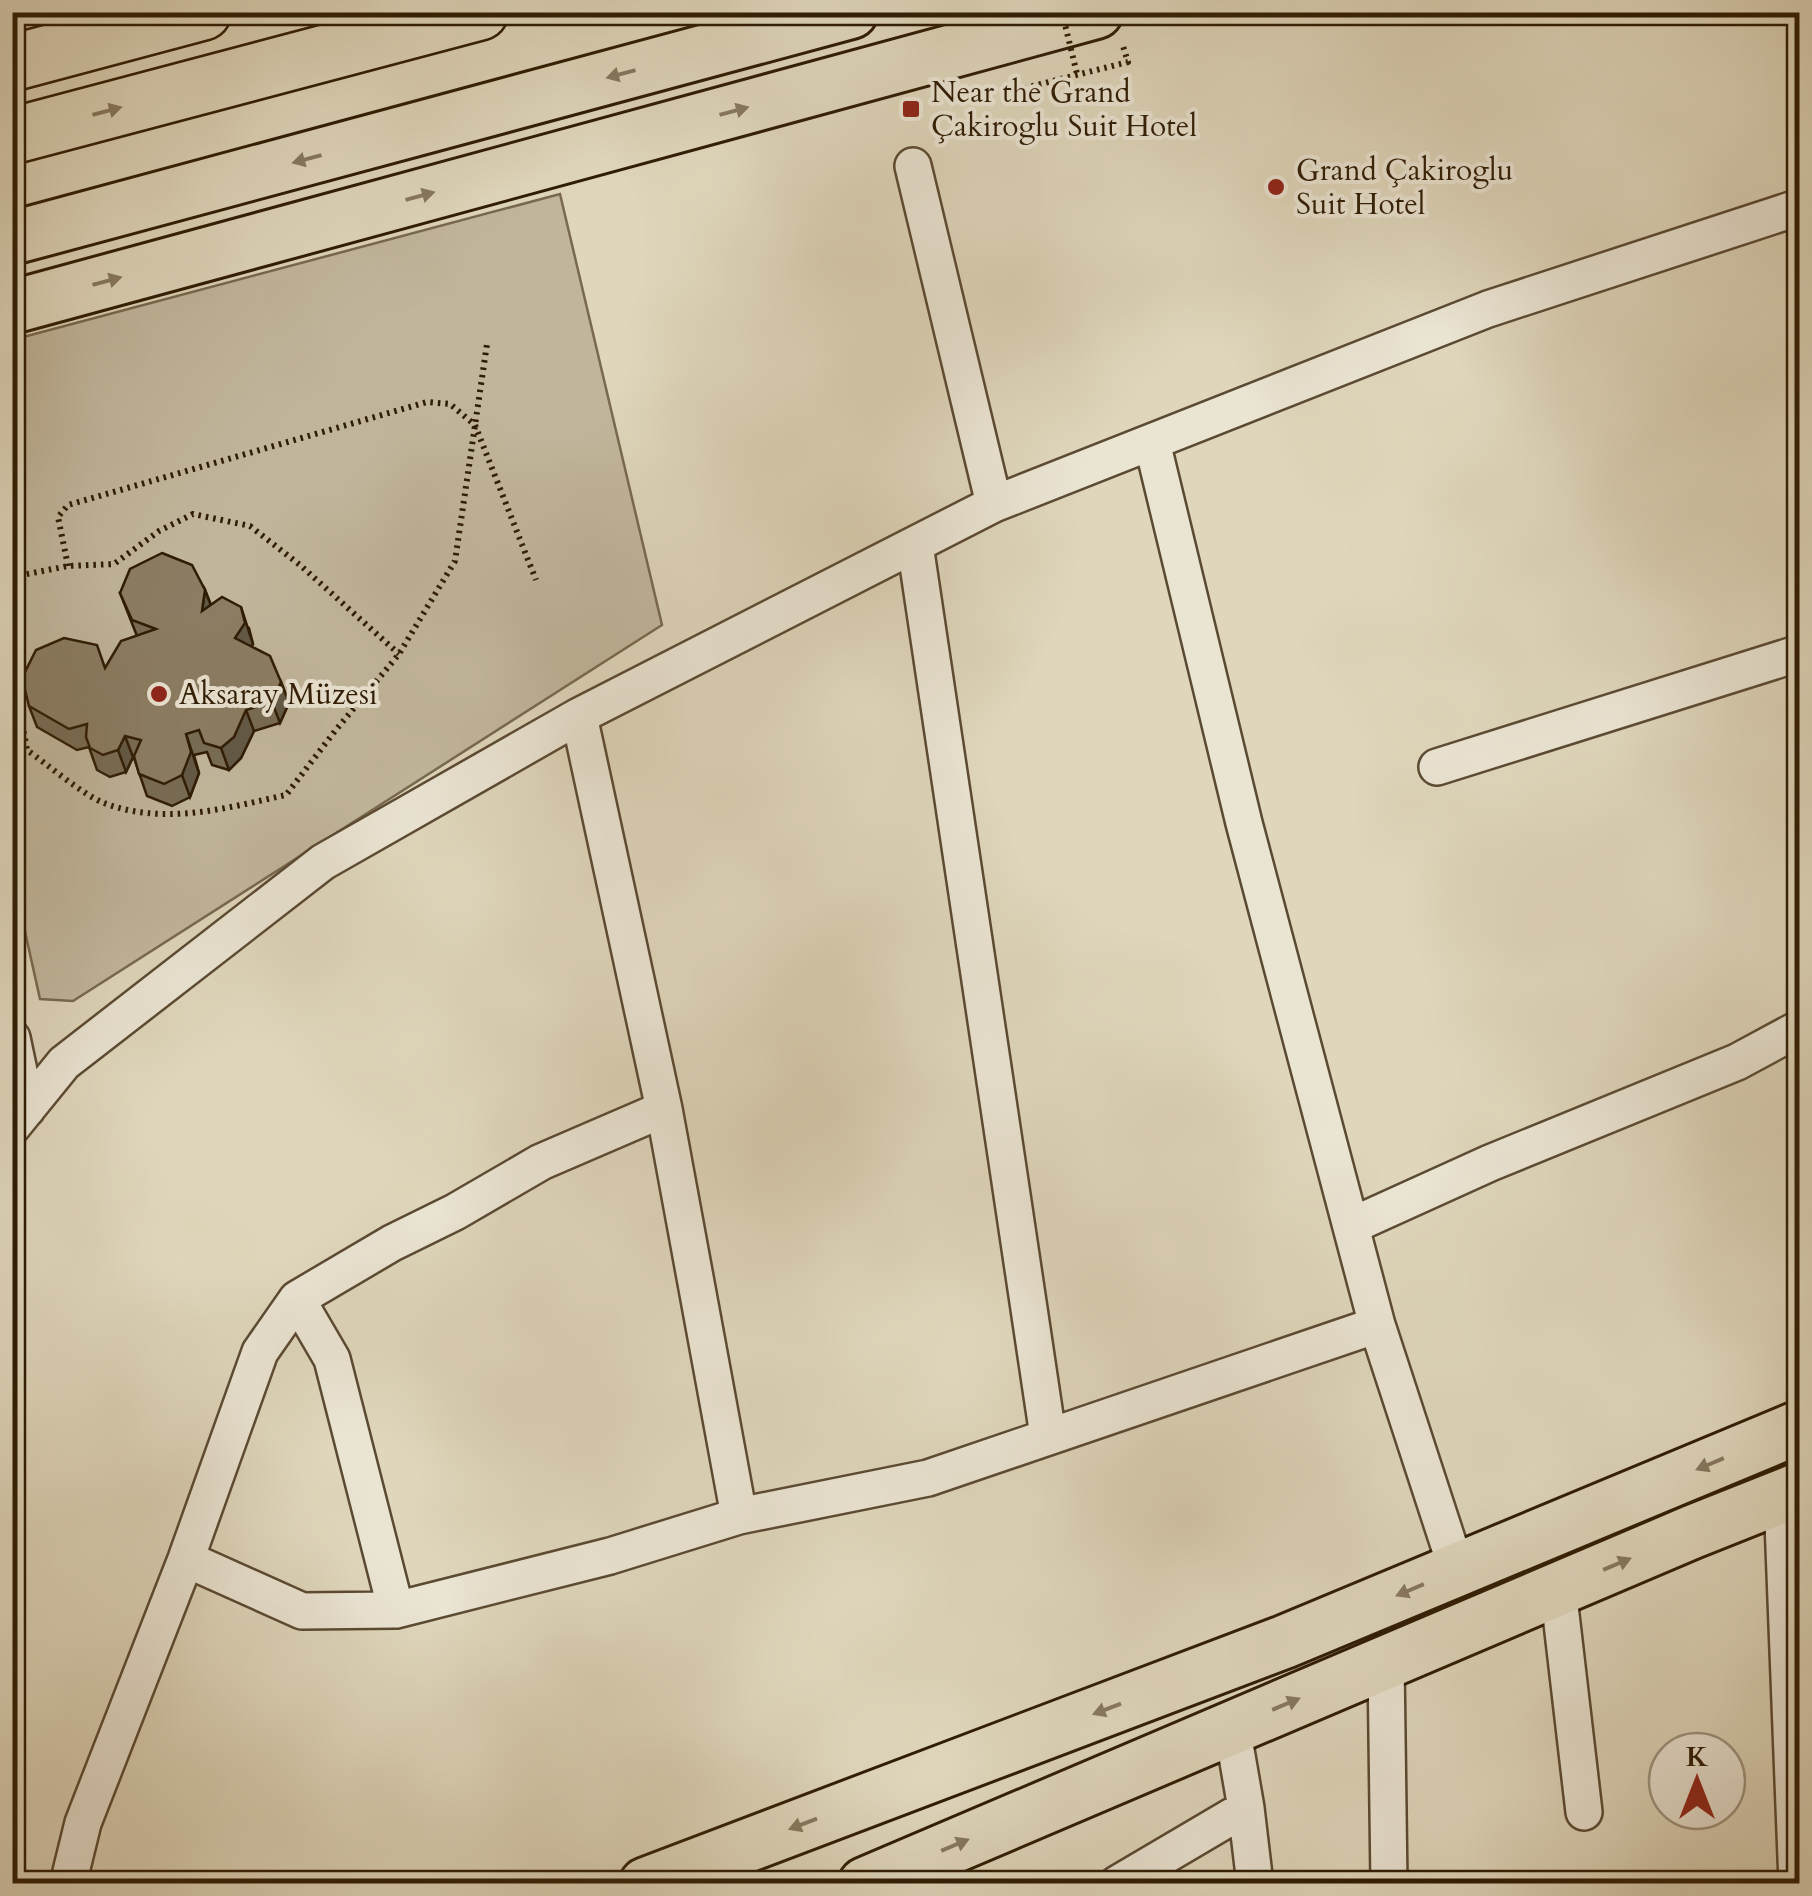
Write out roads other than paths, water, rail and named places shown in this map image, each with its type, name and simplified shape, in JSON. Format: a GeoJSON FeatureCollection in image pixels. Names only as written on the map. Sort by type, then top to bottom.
{"type":"FeatureCollection","features":[{"type":"Feature","properties":{"kind":"highway"},"geometry":{"type":"LineString","coordinates":[[12,62],[202,12]]}},
{"type":"Feature","properties":{"kind":"highway"},"geometry":{"type":"LineString","coordinates":[[12,136],[480,12]]}},
{"type":"Feature","properties":{"kind":"main road"},"geometry":{"type":"LineString","coordinates":[[12,238],[850,12]]}},
{"type":"Feature","properties":{"kind":"main road"},"geometry":{"type":"LineString","coordinates":[[12,307],[1096,12]]}},
{"type":"Feature","properties":{"kind":"main road"},"geometry":{"type":"LineString","coordinates":[[646,1884],[1284,1642],[1800,1427]]}},
{"type":"Feature","properties":{"kind":"main road"},"geometry":{"type":"LineString","coordinates":[[865,1884],[1791,1492]]}},
{"type":"Feature","properties":{"kind":"street"},"geometry":{"type":"LineString","coordinates":[[913,166],[994,504]]}},
{"type":"Feature","properties":{"kind":"street"},"geometry":{"type":"LineString","coordinates":[[20,1118],[64,1063],[322,862],[579,716],[994,504],[1488,309],[1800,207]]}},
{"type":"Feature","properties":{"kind":"street"},"geometry":{"type":"LineString","coordinates":[[1152,442],[1244,823],[1351,1226],[1378,1325],[1457,1570]]}},
{"type":"Feature","properties":{"kind":"street"},"geometry":{"type":"LineString","coordinates":[[915,545],[1048,1436]]}},
{"type":"Feature","properties":{"kind":"street"},"geometry":{"type":"LineString","coordinates":[[1436,766],[1800,653]]}},
{"type":"Feature","properties":{"kind":"street"},"geometry":{"type":"LineString","coordinates":[[579,716],[664,1109],[739,1516]]}},
{"type":"Feature","properties":{"kind":"street"},"geometry":{"type":"LineString","coordinates":[[1351,1226],[1490,1163],[1737,1062],[1800,1028]]}},
{"type":"Feature","properties":{"kind":"street"},"geometry":{"type":"LineString","coordinates":[[12,1038],[20,1118]]}},
{"type":"Feature","properties":{"kind":"street"},"geometry":{"type":"LineString","coordinates":[[68,1884],[83,1822],[186,1559],[260,1352],[297,1299],[541,1162],[664,1109]]}},
{"type":"Feature","properties":{"kind":"street"},"geometry":{"type":"LineString","coordinates":[[297,1299],[332,1359],[396,1610]]}},
{"type":"Feature","properties":{"kind":"street"},"geometry":{"type":"LineString","coordinates":[[186,1559],[302,1611],[396,1610],[610,1556],[739,1516],[928,1478],[1378,1325]]}},
{"type":"Feature","properties":{"kind":"street"},"geometry":{"type":"LineString","coordinates":[[1791,1492],[1797,1884]]}},
{"type":"Feature","properties":{"kind":"street"},"geometry":{"type":"LineString","coordinates":[[1558,1589],[1584,1812]]}},
{"type":"Feature","properties":{"kind":"street"},"geometry":{"type":"LineString","coordinates":[[1386,1662],[1389,1884]]}},
{"type":"Feature","properties":{"kind":"street"},"geometry":{"type":"LineString","coordinates":[[1232,1727],[1255,1884]]}},
{"type":"Feature","properties":{"kind":"street"},"geometry":{"type":"LineString","coordinates":[[1118,1884],[1246,1808]]}},
{"type":"Feature","properties":{"kind":"place","name":"Near the Grand Çakiroglu Suit Hotel"},"geometry":{"type":"Point","coordinates":[911,109]}},
{"type":"Feature","properties":{"kind":"place","name":"Grand Çakiroglu Suit Hotel"},"geometry":{"type":"Point","coordinates":[1276,187]}},
{"type":"Feature","properties":{"kind":"place","name":"Aksaray Müzesi"},"geometry":{"type":"Point","coordinates":[159,694]}}]}
